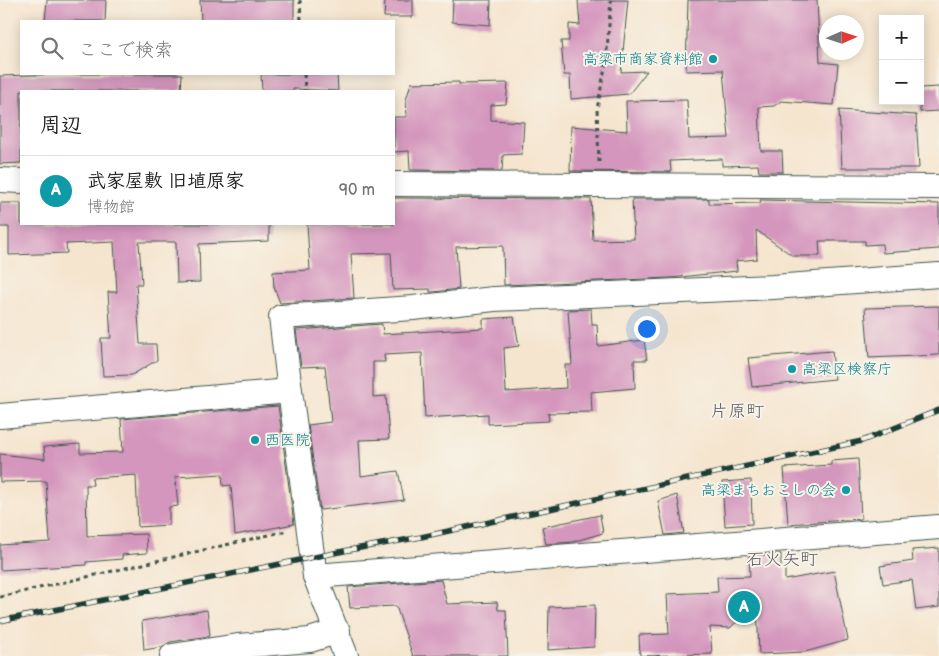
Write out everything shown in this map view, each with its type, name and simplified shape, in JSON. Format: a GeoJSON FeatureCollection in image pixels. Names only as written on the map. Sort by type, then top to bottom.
{"type":"FeatureCollection","features":[{"type":"Feature","properties":{"kind":"street"},"geometry":{"type":"LineString","coordinates":[[0,180],[20,181]]}},
{"type":"Feature","properties":{"kind":"street"},"geometry":{"type":"LineString","coordinates":[[395,184],[939,188]]}},
{"type":"Feature","properties":{"kind":"street"},"geometry":{"type":"LineString","coordinates":[[346,656],[338,631],[314,576],[281,317],[413,308],[494,299],[773,287],[939,275]]}},
{"type":"Feature","properties":{"kind":"street"},"geometry":{"type":"LineString","coordinates":[[0,416],[290,391]]}},
{"type":"Feature","properties":{"kind":"street"},"geometry":{"type":"LineString","coordinates":[[314,576],[939,527]]}},
{"type":"Feature","properties":{"kind":"street"},"geometry":{"type":"LineString","coordinates":[[172,656],[238,646],[310,640],[338,631]]}},
{"type":"Feature","properties":{"kind":"path"},"geometry":{"type":"LineString","coordinates":[[300,0],[301,20]]}},
{"type":"Feature","properties":{"kind":"path"},"geometry":{"type":"LineString","coordinates":[[601,185],[596,109],[606,62],[611,0]]}},
{"type":"Feature","properties":{"kind":"path"},"geometry":{"type":"LineString","coordinates":[[304,75],[305,90]]}},
{"type":"Feature","properties":{"kind":"path"},"geometry":{"type":"LineString","coordinates":[[0,597],[309,526]]}},
{"type":"Feature","properties":{"kind":"building"},"geometry":{"type":"Polygon","coordinates":[[[47,0],[106,0],[105,20],[45,20],[47,0]]]}},
{"type":"Feature","properties":{"kind":"building"},"geometry":{"type":"Polygon","coordinates":[[[200,0],[294,0],[294,20],[201,20],[200,0]]]}},
{"type":"Feature","properties":{"kind":"building"},"geometry":{"type":"Polygon","coordinates":[[[385,0],[413,0],[413,17],[384,17],[385,0]]]}},
{"type":"Feature","properties":{"kind":"building"},"geometry":{"type":"Polygon","coordinates":[[[453,0],[491,0],[490,25],[452,22],[453,0]]]}},
{"type":"Feature","properties":{"kind":"building"},"geometry":{"type":"Polygon","coordinates":[[[578,0],[628,0],[621,72],[647,71],[629,94],[571,99],[570,75],[564,75],[561,41],[569,41],[569,24],[580,25],[578,0]]]}},
{"type":"Feature","properties":{"kind":"building"},"geometry":{"type":"Polygon","coordinates":[[[688,0],[817,0],[819,60],[820,62],[838,64],[834,105],[781,101],[774,106],[759,107],[761,151],[782,151],[783,172],[759,172],[758,165],[722,166],[722,159],[670,161],[671,172],[570,171],[571,126],[627,131],[626,101],[687,100],[689,139],[729,138],[723,70],[686,71],[688,0]]]}},
{"type":"Feature","properties":{"kind":"building"},"geometry":{"type":"Polygon","coordinates":[[[182,75],[181,90],[20,90],[20,163],[0,164],[0,76],[182,75]]]}},
{"type":"Feature","properties":{"kind":"building"},"geometry":{"type":"Polygon","coordinates":[[[261,75],[337,75],[338,90],[262,90],[261,75]]]}},
{"type":"Feature","properties":{"kind":"building"},"geometry":{"type":"Polygon","coordinates":[[[411,83],[508,83],[506,104],[491,105],[491,120],[524,122],[522,154],[503,155],[502,171],[410,170],[409,151],[395,152],[395,117],[407,117],[406,100],[411,83]]]}},
{"type":"Feature","properties":{"kind":"building"},"geometry":{"type":"Polygon","coordinates":[[[939,87],[939,111],[920,112],[920,105],[924,105],[924,88],[939,87]]]}},
{"type":"Feature","properties":{"kind":"building"},"geometry":{"type":"Polygon","coordinates":[[[839,110],[916,115],[919,168],[842,168],[839,110]]]}},
{"type":"Feature","properties":{"kind":"building"},"geometry":{"type":"Polygon","coordinates":[[[395,198],[591,199],[593,240],[634,239],[632,199],[709,199],[709,204],[761,203],[760,200],[939,204],[939,249],[883,253],[882,244],[865,245],[865,241],[819,241],[820,256],[793,256],[756,230],[757,259],[736,261],[737,271],[670,278],[504,285],[503,246],[456,247],[459,289],[430,292],[430,289],[393,290],[391,253],[351,254],[354,298],[280,303],[274,287],[273,272],[310,270],[307,225],[395,225],[395,198]]]}},
{"type":"Feature","properties":{"kind":"building"},"geometry":{"type":"Polygon","coordinates":[[[0,203],[20,203],[20,225],[269,225],[269,241],[199,244],[200,282],[177,283],[176,242],[139,242],[142,284],[136,284],[140,344],[156,344],[157,360],[132,375],[103,376],[101,338],[111,338],[108,292],[117,292],[114,242],[66,244],[67,253],[9,255],[9,227],[0,227],[0,203]]]}},
{"type":"Feature","properties":{"kind":"building"},"geometry":{"type":"Polygon","coordinates":[[[939,306],[939,355],[869,358],[865,308],[939,306]]]}},
{"type":"Feature","properties":{"kind":"building"},"geometry":{"type":"Polygon","coordinates":[[[591,309],[592,324],[597,324],[598,346],[644,340],[647,360],[634,360],[635,388],[591,392],[592,412],[548,413],[549,421],[488,424],[488,414],[425,418],[422,353],[384,355],[385,362],[373,362],[373,397],[386,396],[389,439],[359,440],[361,476],[398,471],[404,500],[320,510],[308,425],[331,422],[325,366],[301,367],[296,330],[382,324],[383,334],[483,328],[483,319],[514,317],[519,346],[504,348],[506,392],[566,388],[565,365],[572,365],[568,310],[591,309]]]}},
{"type":"Feature","properties":{"kind":"building","name":"高梁区検察庁"},"geometry":{"type":"Polygon","coordinates":[[[832,351],[835,379],[752,387],[748,358],[832,351]]]}},
{"type":"Feature","properties":{"kind":"building"},"geometry":{"type":"Polygon","coordinates":[[[278,406],[294,524],[235,535],[231,485],[223,486],[222,474],[175,477],[178,506],[169,507],[169,525],[138,527],[136,475],[92,478],[93,485],[86,485],[87,536],[146,534],[147,553],[122,555],[122,559],[86,562],[86,565],[0,570],[0,545],[50,542],[46,481],[0,482],[0,454],[45,459],[44,447],[80,444],[80,453],[123,452],[121,419],[278,406]]]}},
{"type":"Feature","properties":{"kind":"building"},"geometry":{"type":"Polygon","coordinates":[[[858,459],[861,519],[788,524],[784,468],[831,465],[831,461],[858,459]]]}},
{"type":"Feature","properties":{"kind":"building"},"geometry":{"type":"Polygon","coordinates":[[[751,480],[752,524],[725,526],[722,482],[751,480]]]}},
{"type":"Feature","properties":{"kind":"building"},"geometry":{"type":"Polygon","coordinates":[[[677,495],[684,533],[665,535],[658,501],[677,495]]]}},
{"type":"Feature","properties":{"kind":"building"},"geometry":{"type":"Polygon","coordinates":[[[600,515],[603,533],[572,542],[546,544],[542,527],[600,515]]]}},
{"type":"Feature","properties":{"kind":"building"},"geometry":{"type":"Polygon","coordinates":[[[939,548],[939,607],[916,610],[912,580],[883,584],[880,566],[913,561],[912,550],[939,548]]]}},
{"type":"Feature","properties":{"kind":"building"},"geometry":{"type":"Polygon","coordinates":[[[781,554],[781,568],[785,568],[785,580],[834,571],[848,640],[805,652],[759,654],[757,603],[730,628],[710,627],[712,654],[640,656],[639,635],[669,634],[667,594],[718,592],[717,577],[750,576],[749,556],[781,554]]]}},
{"type":"Feature","properties":{"kind":"building"},"geometry":{"type":"Polygon","coordinates":[[[441,580],[447,604],[497,602],[498,610],[506,610],[508,656],[413,656],[396,606],[350,608],[348,587],[441,580]]]}},
{"type":"Feature","properties":{"kind":"building"},"geometry":{"type":"Polygon","coordinates":[[[595,605],[594,647],[548,650],[549,607],[595,605]]]}},
{"type":"Feature","properties":{"kind":"building"},"geometry":{"type":"Polygon","coordinates":[[[207,610],[210,636],[170,642],[162,647],[144,650],[142,621],[207,610]]]}},
{"type":"Feature","properties":{"kind":"railway"},"geometry":{"type":"LineString","coordinates":[[0,621],[421,537],[862,441],[939,410]]}},
{"type":"Feature","properties":{"kind":"place","name":"高梁市商家資料館"},"geometry":{"type":"Point","coordinates":[713,59]}},
{"type":"Feature","properties":{"kind":"place","name":"高梁区検察庁"},"geometry":{"type":"Point","coordinates":[792,369]}},
{"type":"Feature","properties":{"kind":"place","name":"西医院"},"geometry":{"type":"Point","coordinates":[255,440]}},
{"type":"Feature","properties":{"kind":"place","name":"高梁まちおこしの会"},"geometry":{"type":"Point","coordinates":[846,490]}},
{"type":"Feature","properties":{"kind":"place","name":"武家屋敷 旧埴原家"},"geometry":{"type":"Point","coordinates":[744,607]}},
{"type":"Feature","properties":{"kind":"district","name":"片原町"},"geometry":{"type":"Point","coordinates":[737,411]}},
{"type":"Feature","properties":{"kind":"district","name":"石火矢町"},"geometry":{"type":"Point","coordinates":[782,559]}}]}
